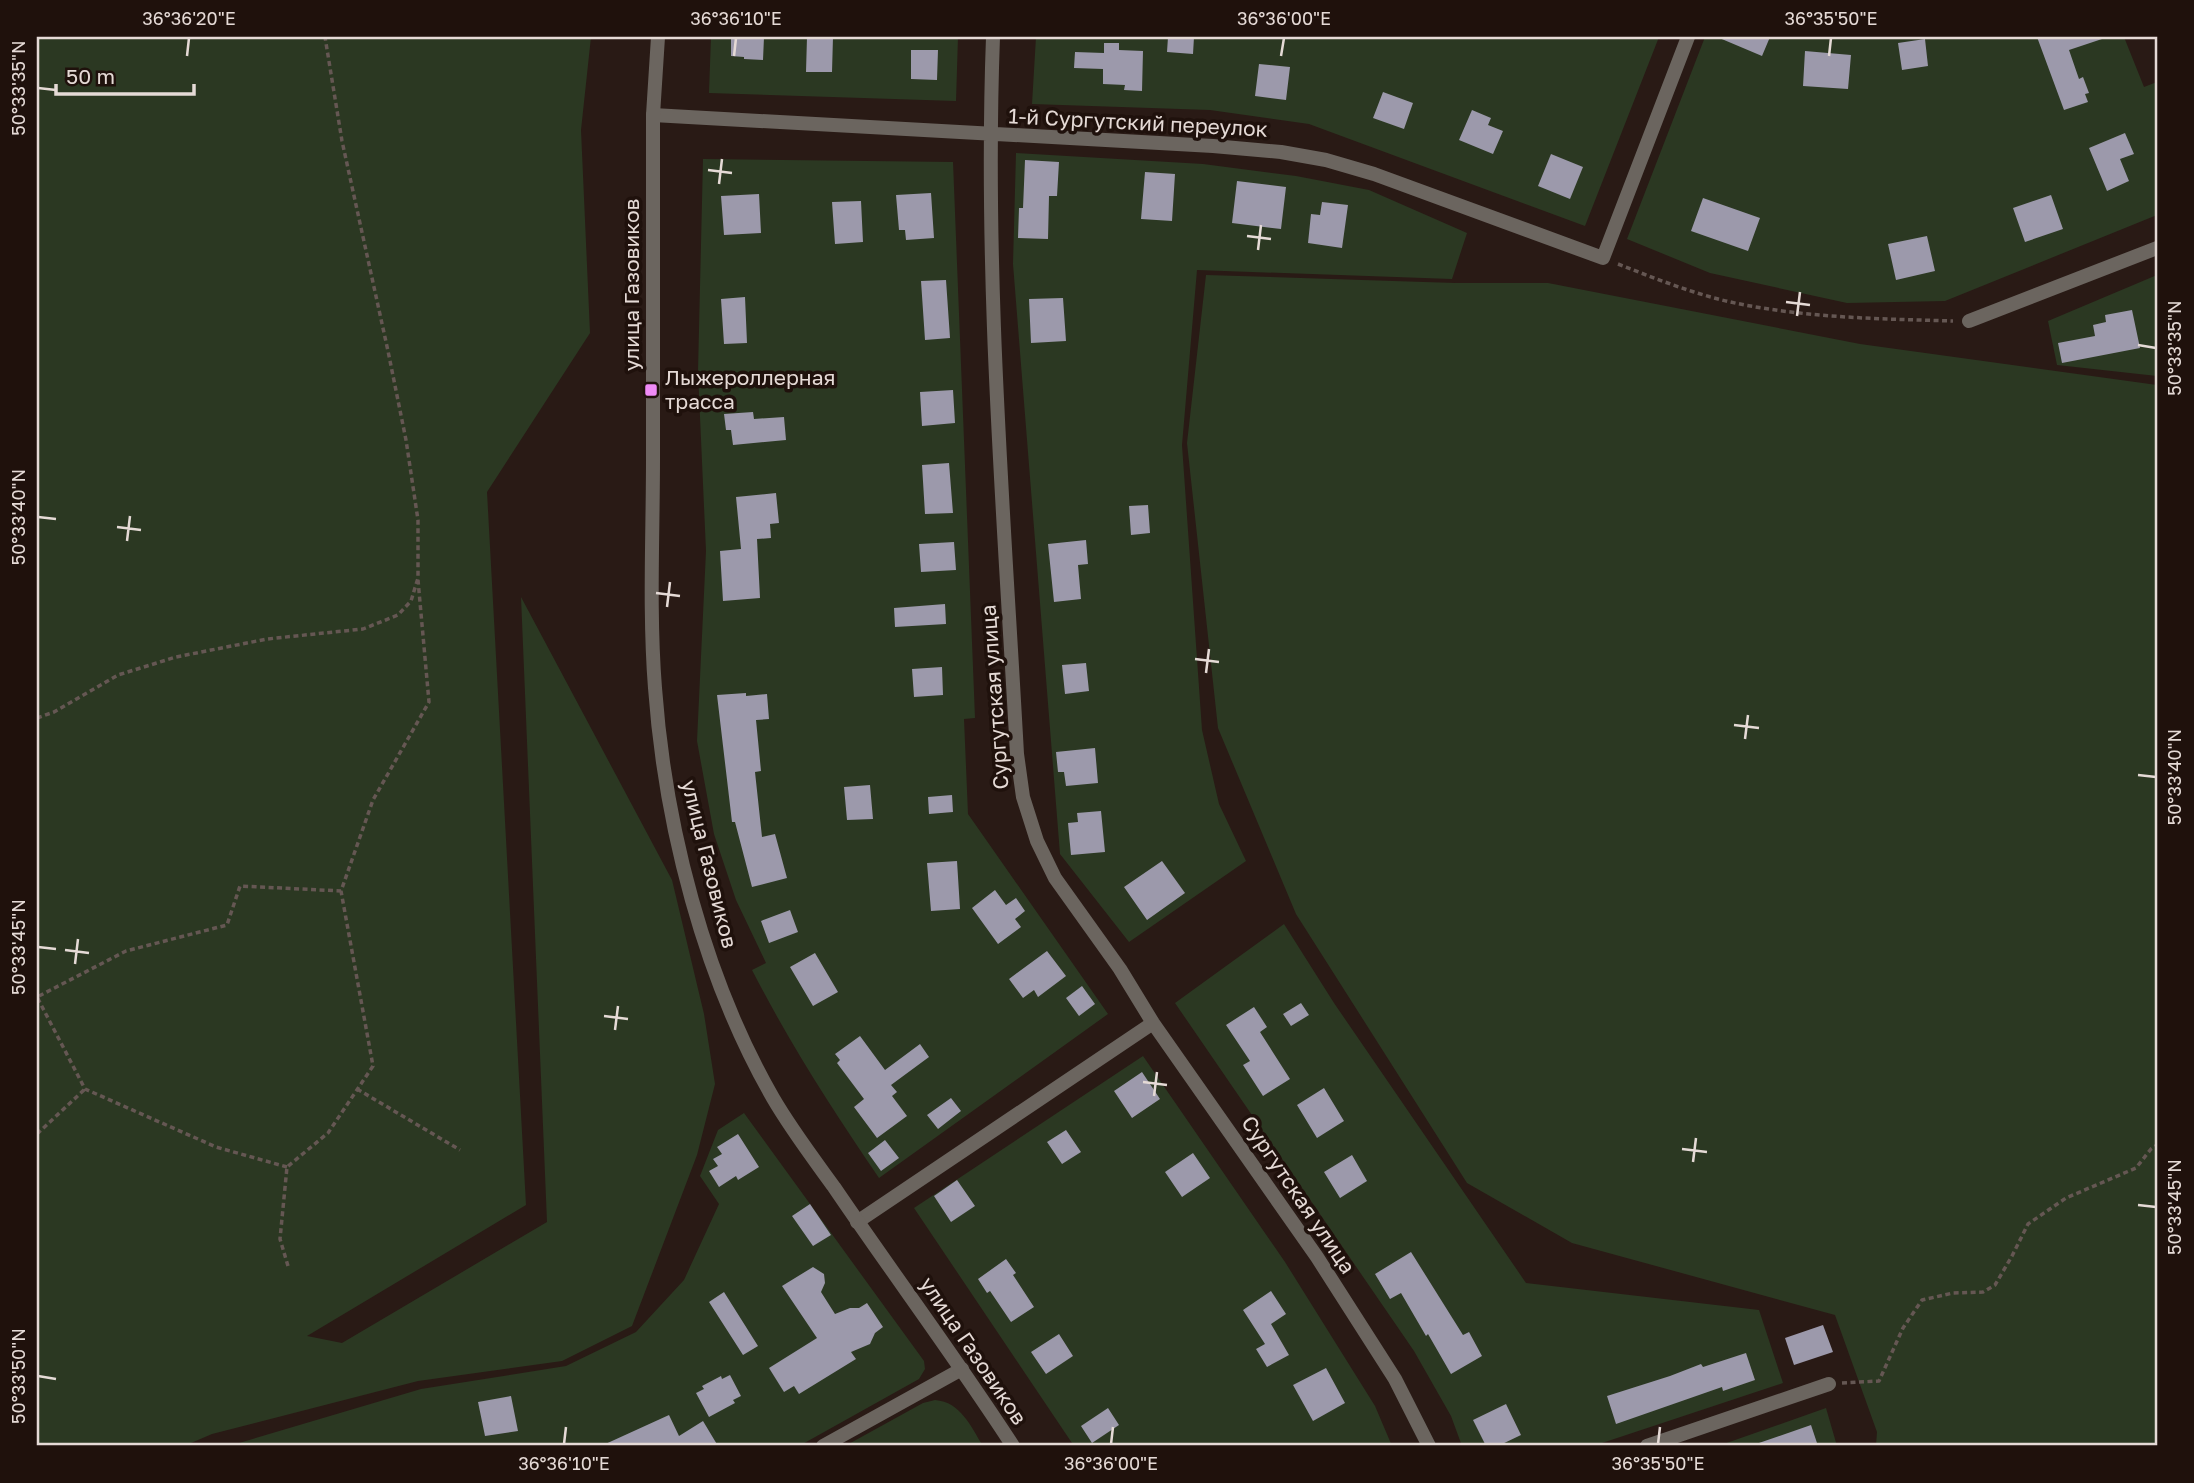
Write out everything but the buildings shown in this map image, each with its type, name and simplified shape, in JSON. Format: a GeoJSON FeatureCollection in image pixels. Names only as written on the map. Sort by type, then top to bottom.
{"type":"FeatureCollection","features":[{"type":"Feature","properties":{"kind":"street","name":"улица Газовиков"},"geometry":{"type":"LineString","coordinates":[[658,37],[653,115],[652,638],[659,733],[674,828],[698,922],[732,1012],[774,1100],[1013,1446]]}},
{"type":"Feature","properties":{"kind":"street","name":"Сургутская улица"},"geometry":{"type":"LineString","coordinates":[[993,37],[989,135],[992,298],[1017,754],[1023,797],[1037,841],[1055,878],[1317,1257],[1395,1379],[1429,1446]]}},
{"type":"Feature","properties":{"kind":"street"},"geometry":{"type":"LineString","coordinates":[[1603,258],[1688,37]]}},
{"type":"Feature","properties":{"kind":"street","name":"1-й Сургутский переулок"},"geometry":{"type":"LineString","coordinates":[[653,115],[1281,152],[1326,160],[1374,174],[1603,258]]}},
{"type":"Feature","properties":{"kind":"street"},"geometry":{"type":"LineString","coordinates":[[1969,321],[2157,248]]}},
{"type":"Feature","properties":{"kind":"street"},"geometry":{"type":"LineString","coordinates":[[857,1222],[1153,1023]]}},
{"type":"Feature","properties":{"kind":"street"},"geometry":{"type":"LineString","coordinates":[[822,1446],[962,1369]]}},
{"type":"Feature","properties":{"kind":"street"},"geometry":{"type":"LineString","coordinates":[[1647,1446],[1829,1384]]}},
{"type":"Feature","properties":{"kind":"path"},"geometry":{"type":"LineString","coordinates":[[288,1266],[280,1239],[287,1167],[328,1133],[373,1066],[341,891],[373,800],[429,702],[418,578],[418,520],[406,440],[342,141],[325,37]]}},
{"type":"Feature","properties":{"kind":"path"},"geometry":{"type":"LineString","coordinates":[[1603,258],[1679,288],[1744,305],[1824,315],[1969,321]]}},
{"type":"Feature","properties":{"kind":"path"},"geometry":{"type":"LineString","coordinates":[[37,718],[54,712],[118,675],[176,657],[267,639],[363,629],[398,615],[411,601],[418,578]]}},
{"type":"Feature","properties":{"kind":"path"},"geometry":{"type":"LineString","coordinates":[[287,1167],[216,1147],[85,1089],[37,997],[126,951],[227,925],[240,886],[341,891]]}},
{"type":"Feature","properties":{"kind":"path"},"geometry":{"type":"LineString","coordinates":[[37,1134],[85,1089]]}},
{"type":"Feature","properties":{"kind":"path"},"geometry":{"type":"LineString","coordinates":[[357,1089],[460,1150]]}},
{"type":"Feature","properties":{"kind":"path"},"geometry":{"type":"LineString","coordinates":[[1829,1384],[1880,1381],[1903,1328],[1922,1300],[1953,1293],[1983,1292],[1995,1285],[2028,1224],[2066,1198],[2136,1168],[2157,1145]]}},
{"type":"Feature","properties":{"kind":"green space"},"geometry":{"type":"Polygon","coordinates":[[[37,37],[591,37],[581,130],[590,333],[487,492],[526,1205],[307,1336],[342,1343],[547,1222],[521,597],[672,880],[704,1014],[715,1084],[697,1155],[632,1326],[562,1361],[418,1381],[212,1434],[184,1446],[37,1446],[37,37]]]}},
{"type":"Feature","properties":{"kind":"green space"},"geometry":{"type":"Polygon","coordinates":[[[711,37],[958,37],[956,101],[709,93],[711,37]]]}},
{"type":"Feature","properties":{"kind":"green space"},"geometry":{"type":"Polygon","coordinates":[[[1036,37],[1659,37],[1585,226],[1309,124],[1210,110],[1032,104],[1036,37]]]}},
{"type":"Feature","properties":{"kind":"green space"},"geometry":{"type":"Polygon","coordinates":[[[1705,37],[2124,37],[2144,87],[2157,82],[2157,215],[1945,301],[1847,303],[1710,273],[1627,239],[1705,37]]]}},
{"type":"Feature","properties":{"kind":"green space"},"geometry":{"type":"Polygon","coordinates":[[[1016,153],[1203,164],[1296,176],[1369,190],[1467,233],[1452,279],[1197,270],[1182,445],[1202,730],[1219,804],[1246,861],[1129,942],[1060,854],[1013,264],[1016,153]]]}},
{"type":"Feature","properties":{"kind":"green space"},"geometry":{"type":"Polygon","coordinates":[[[703,159],[953,162],[975,718],[964,719],[968,814],[1108,1014],[879,1178],[812,1076],[752,970],[766,963],[736,900],[714,834],[697,741],[706,551],[698,372],[703,159]]]}},
{"type":"Feature","properties":{"kind":"green space"},"geometry":{"type":"Polygon","coordinates":[[[1206,275],[1455,283],[1548,283],[1860,344],[2157,385],[2157,1446],[1876,1446],[1877,1432],[1835,1315],[1572,1243],[1467,1183],[1296,914],[1218,728],[1187,443],[1206,275]]]}},
{"type":"Feature","properties":{"kind":"green space"},"geometry":{"type":"Polygon","coordinates":[[[2157,275],[2157,376],[2057,365],[2048,321],[2157,275]]]}},
{"type":"Feature","properties":{"kind":"green space"},"geometry":{"type":"Polygon","coordinates":[[[1284,924],[1334,1003],[1526,1283],[1759,1310],[1783,1383],[1593,1446],[1462,1446],[1451,1416],[1414,1351],[1175,1003],[1284,924]]]}},
{"type":"Feature","properties":{"kind":"green space"},"geometry":{"type":"Polygon","coordinates":[[[1143,1056],[1285,1262],[1375,1406],[1392,1446],[1074,1446],[914,1208],[1143,1056]]]}},
{"type":"Feature","properties":{"kind":"green space"},"geometry":{"type":"Polygon","coordinates":[[[744,1113],[924,1361],[925,1369],[919,1379],[799,1446],[229,1446],[421,1389],[566,1366],[636,1332],[684,1280],[719,1204],[700,1176],[718,1130],[744,1113]]]}},
{"type":"Feature","properties":{"kind":"green space"},"geometry":{"type":"Polygon","coordinates":[[[935,1400],[952,1405],[958,1410],[983,1446],[845,1446],[923,1403],[935,1400]]]}},
{"type":"Feature","properties":{"kind":"green space"},"geometry":{"type":"Polygon","coordinates":[[[1826,1408],[1837,1446],[1718,1446],[1826,1408]]]}},
{"type":"Feature","properties":{"kind":"place","name":"Лыжероллерная трасса"},"geometry":{"type":"Point","coordinates":[651,390]}}]}
